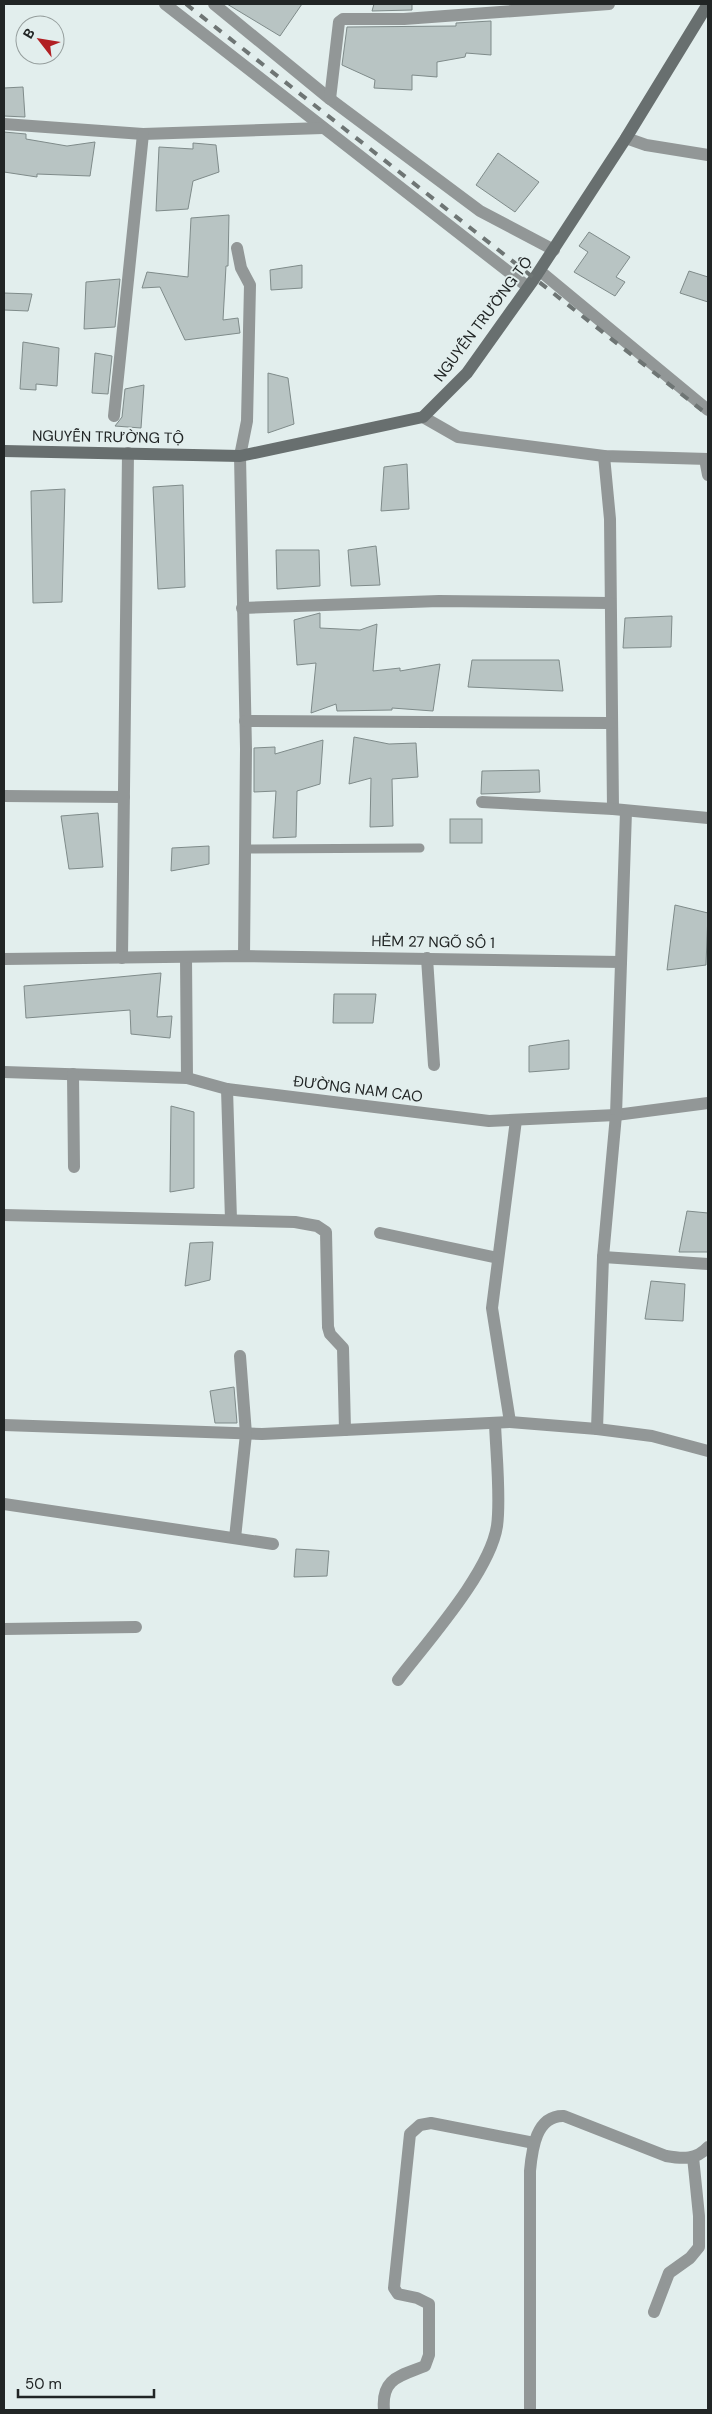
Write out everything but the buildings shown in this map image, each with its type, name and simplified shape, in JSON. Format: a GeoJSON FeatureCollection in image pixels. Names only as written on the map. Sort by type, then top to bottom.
{"type":"FeatureCollection","features":[{"type":"Feature","properties":{"kind":"main road","name":"NGUYỄN TRƯỜNG TỘ"},"geometry":{"type":"LineString","coordinates":[[4,451],[240,456],[423,417],[467,373],[528,288],[626,138],[707,6]]}},
{"type":"Feature","properties":{"kind":"street"},"geometry":{"type":"LineString","coordinates":[[165,4],[528,288]]}},
{"type":"Feature","properties":{"kind":"street"},"geometry":{"type":"LineString","coordinates":[[330,99],[339,22],[343,19],[404,19],[609,4]]}},
{"type":"Feature","properties":{"kind":"street"},"geometry":{"type":"LineString","coordinates":[[222,6],[330,99],[480,211],[554,250]]}},
{"type":"Feature","properties":{"kind":"street"},"geometry":{"type":"LineString","coordinates":[[4,124],[143,134],[323,128]]}},
{"type":"Feature","properties":{"kind":"street"},"geometry":{"type":"LineString","coordinates":[[114,416],[143,134]]}},
{"type":"Feature","properties":{"kind":"street"},"geometry":{"type":"LineString","coordinates":[[626,138],[646,145],[708,155]]}},
{"type":"Feature","properties":{"kind":"street"},"geometry":{"type":"LineString","coordinates":[[237,248],[241,268],[250,286],[247,421],[240,456],[245,721],[244,956]]}},
{"type":"Feature","properties":{"kind":"street"},"geometry":{"type":"LineString","coordinates":[[540,270],[708,410]]}},
{"type":"Feature","properties":{"kind":"street"},"geometry":{"type":"LineString","coordinates":[[423,417],[458,437],[604,456],[707,459],[708,475]]}},
{"type":"Feature","properties":{"kind":"street"},"geometry":{"type":"LineString","coordinates":[[122,958],[128,453]]}},
{"type":"Feature","properties":{"kind":"street"},"geometry":{"type":"LineString","coordinates":[[604,456],[610,519],[610,722],[613,809]]}},
{"type":"Feature","properties":{"kind":"street"},"geometry":{"type":"LineString","coordinates":[[242,608],[439,601],[610,603]]}},
{"type":"Feature","properties":{"kind":"street"},"geometry":{"type":"LineString","coordinates":[[245,721],[610,722]]}},
{"type":"Feature","properties":{"kind":"street"},"geometry":{"type":"LineString","coordinates":[[4,796],[124,797]]}},
{"type":"Feature","properties":{"kind":"street"},"geometry":{"type":"LineString","coordinates":[[482,802],[613,809],[708,818]]}},
{"type":"Feature","properties":{"kind":"street"},"geometry":{"type":"LineString","coordinates":[[597,1429],[603,1257],[616,1115],[626,810]]}},
{"type":"Feature","properties":{"kind":"street","name":"HẺM 27 NGÕ SỐ 1"},"geometry":{"type":"LineString","coordinates":[[4,959],[244,956],[621,962]]}},
{"type":"Feature","properties":{"kind":"street"},"geometry":{"type":"LineString","coordinates":[[186,957],[187,1078]]}},
{"type":"Feature","properties":{"kind":"street"},"geometry":{"type":"LineString","coordinates":[[427,958],[434,1065]]}},
{"type":"Feature","properties":{"kind":"street","name":"ĐƯỜNG NAM CAO"},"geometry":{"type":"LineString","coordinates":[[4,1072],[187,1078],[227,1089],[489,1121],[616,1115],[708,1103]]}},
{"type":"Feature","properties":{"kind":"street"},"geometry":{"type":"LineString","coordinates":[[73,1074],[74,1167]]}},
{"type":"Feature","properties":{"kind":"street"},"geometry":{"type":"LineString","coordinates":[[227,1089],[231,1220]]}},
{"type":"Feature","properties":{"kind":"street"},"geometry":{"type":"LineString","coordinates":[[510,1422],[492,1308],[516,1120]]}},
{"type":"Feature","properties":{"kind":"street"},"geometry":{"type":"LineString","coordinates":[[4,1215],[295,1222],[317,1226],[326,1232],[328,1327],[330,1334],[342,1348],[345,1430]]}},
{"type":"Feature","properties":{"kind":"street"},"geometry":{"type":"LineString","coordinates":[[380,1234],[498,1258]]}},
{"type":"Feature","properties":{"kind":"street"},"geometry":{"type":"LineString","coordinates":[[603,1257],[708,1264]]}},
{"type":"Feature","properties":{"kind":"street"},"geometry":{"type":"LineString","coordinates":[[235,1538],[246,1434],[240,1356]]}},
{"type":"Feature","properties":{"kind":"street"},"geometry":{"type":"LineString","coordinates":[[4,1425],[246,1434],[510,1422],[597,1429],[652,1436],[708,1451]]}},
{"type":"Feature","properties":{"kind":"street"},"geometry":{"type":"LineString","coordinates":[[398,1680],[464,1594],[494,1538],[498,1519],[495,1423]]}},
{"type":"Feature","properties":{"kind":"street"},"geometry":{"type":"LineString","coordinates":[[4,1504],[273,1544]]}},
{"type":"Feature","properties":{"kind":"street"},"geometry":{"type":"LineString","coordinates":[[4,1628],[136,1627]]}},
{"type":"Feature","properties":{"kind":"street"},"geometry":{"type":"LineString","coordinates":[[530,2410],[530,2170],[537,2133],[546,2122],[555,2116],[564,2116],[666,2156],[683,2159],[700,2156],[708,2147]]}},
{"type":"Feature","properties":{"kind":"street"},"geometry":{"type":"LineString","coordinates":[[384,2410],[389,2383],[401,2374],[425,2366],[429,2355],[429,2304],[418,2298],[398,2294],[394,2288],[410,2134],[420,2125],[430,2124],[534,2142]]}},
{"type":"Feature","properties":{"kind":"street"},"geometry":{"type":"LineString","coordinates":[[654,2312],[669,2273],[690,2258],[699,2247],[699,2216],[693,2157]]}},
{"type":"Feature","properties":{"kind":"lane"},"geometry":{"type":"LineString","coordinates":[[245,849],[420,848]]}},
{"type":"Feature","properties":{"kind":"railway"},"geometry":{"type":"LineString","coordinates":[[186,4],[708,415]]}}]}
